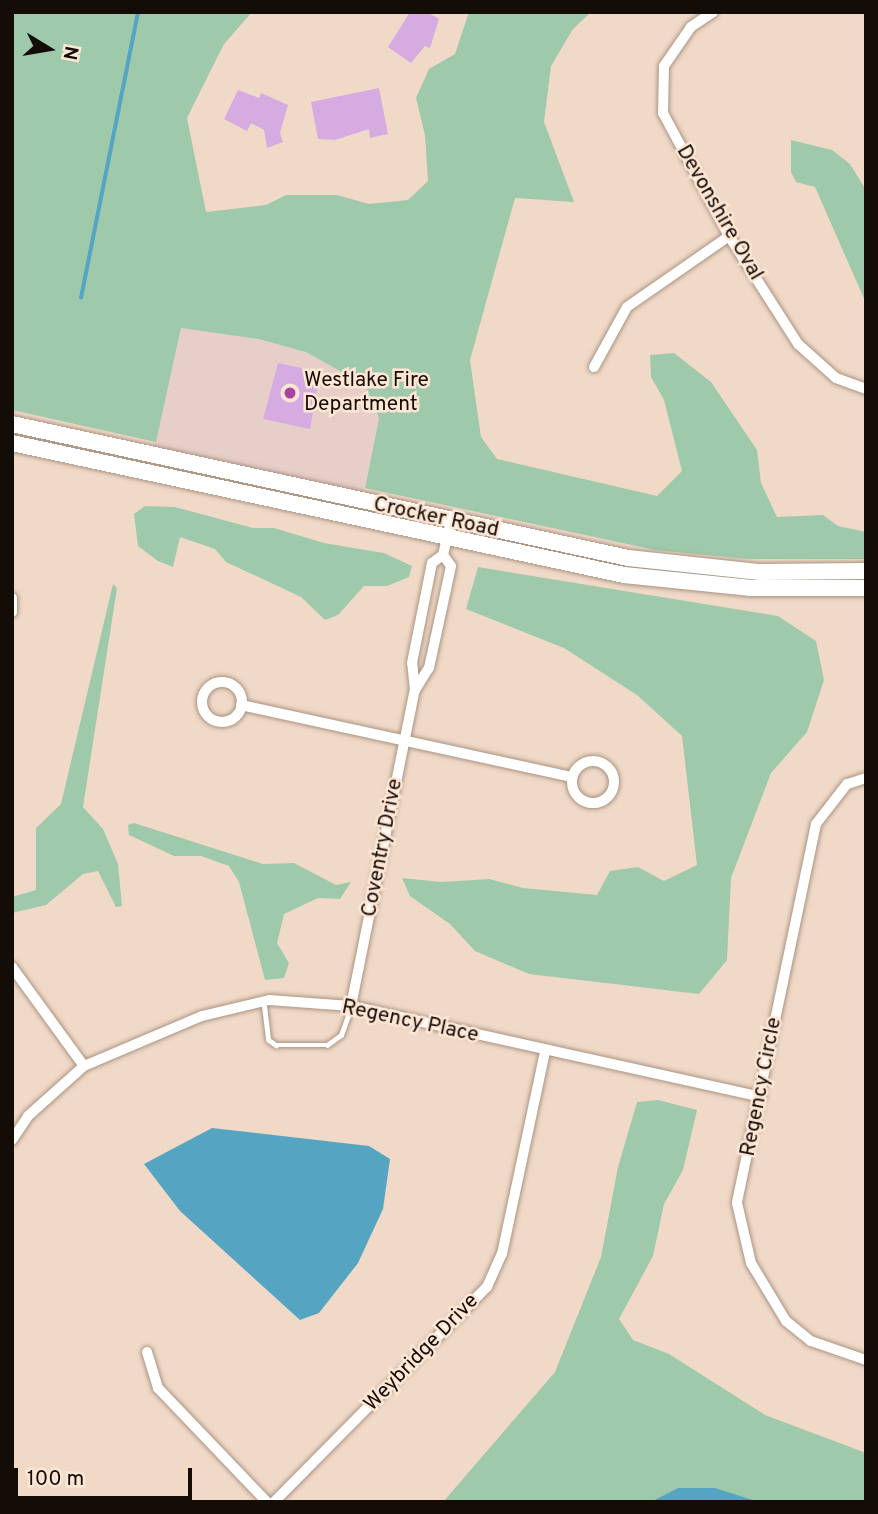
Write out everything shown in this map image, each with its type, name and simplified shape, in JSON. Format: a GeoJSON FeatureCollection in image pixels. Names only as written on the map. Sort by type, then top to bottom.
{"type":"FeatureCollection","features":[{"type":"Feature","properties":{"kind":"main road","name":"Crocker Road"},"geometry":{"type":"LineString","coordinates":[[12,424],[451,521],[638,559],[760,572],[866,571]]}},
{"type":"Feature","properties":{"kind":"main road","name":"Crocker Road"},"geometry":{"type":"LineString","coordinates":[[12,443],[524,554],[681,582],[751,588],[866,588]]}},
{"type":"Feature","properties":{"kind":"street","name":"Devonshire Oval"},"geometry":{"type":"LineString","coordinates":[[713,12],[691,27],[664,66],[663,113],[729,236],[798,344],[836,378],[866,389]]}},
{"type":"Feature","properties":{"kind":"street"},"geometry":{"type":"LineString","coordinates":[[594,367],[627,307],[729,236]]}},
{"type":"Feature","properties":{"kind":"street","name":"Coventry Drive"},"geometry":{"type":"LineString","coordinates":[[415,690],[411,670],[432,563],[443,555],[451,521]]}},
{"type":"Feature","properties":{"kind":"street","name":"Coventry Drive"},"geometry":{"type":"LineString","coordinates":[[351,1006],[415,690],[429,668],[451,566],[443,555]]}},
{"type":"Feature","properties":{"kind":"street"},"geometry":{"type":"LineString","coordinates":[[12,598],[12,612]]}},
{"type":"Feature","properties":{"kind":"street"},"geometry":{"type":"LineString","coordinates":[[225,682],[239,692],[241,705],[235,716],[222,721],[210,717],[202,699],[212,684],[225,682]]}},
{"type":"Feature","properties":{"kind":"street"},"geometry":{"type":"LineString","coordinates":[[241,705],[572,777]]}},
{"type":"Feature","properties":{"kind":"street"},"geometry":{"type":"LineString","coordinates":[[600,762],[611,771],[612,792],[603,801],[583,801],[574,792],[572,777],[586,763],[600,762]]}},
{"type":"Feature","properties":{"kind":"street","name":"Regency Circle"},"geometry":{"type":"LineString","coordinates":[[866,778],[848,785],[816,824],[737,1203],[751,1263],[786,1321],[811,1341],[866,1360]]}},
{"type":"Feature","properties":{"kind":"street"},"geometry":{"type":"LineString","coordinates":[[12,967],[84,1066]]}},
{"type":"Feature","properties":{"kind":"street","name":"Regency Place"},"geometry":{"type":"LineString","coordinates":[[12,1140],[28,1116],[84,1066],[202,1016],[264,1002],[351,1006],[545,1052],[761,1097]]}},
{"type":"Feature","properties":{"kind":"street","name":"Weybridge Drive"},"geometry":{"type":"LineString","coordinates":[[274,1502],[487,1287],[502,1254],[545,1052]]}},
{"type":"Feature","properties":{"kind":"street"},"geometry":{"type":"LineString","coordinates":[[147,1352],[158,1388],[267,1502]]}},
{"type":"Feature","properties":{"kind":"lane"},"geometry":{"type":"LineString","coordinates":[[264,1002],[269,1040],[276,1045],[327,1045],[341,1035],[351,1006]]}},
{"type":"Feature","properties":{"kind":"shaded area"},"geometry":{"type":"Polygon","coordinates":[[[181,328],[258,339],[306,352],[365,385],[379,417],[363,494],[154,449],[181,328]]]}},
{"type":"Feature","properties":{"kind":"green space"},"geometry":{"type":"Polygon","coordinates":[[[12,12],[252,12],[224,44],[187,118],[206,212],[266,205],[286,195],[337,195],[369,204],[408,200],[428,181],[425,135],[416,98],[429,69],[455,54],[469,12],[591,12],[573,29],[551,66],[544,122],[574,202],[515,198],[470,360],[481,437],[497,459],[657,496],[682,471],[664,400],[651,377],[650,355],[674,353],[711,382],[757,450],[761,483],[777,517],[823,515],[838,526],[866,532],[866,559],[747,559],[655,550],[365,488],[379,418],[365,385],[306,352],[258,339],[181,328],[156,442],[12,410],[12,12]]]}},
{"type":"Feature","properties":{"kind":"green space"},"geometry":{"type":"Polygon","coordinates":[[[791,140],[832,150],[850,164],[866,190],[866,303],[815,187],[796,182],[791,172],[791,140]]]}},
{"type":"Feature","properties":{"kind":"green space"},"geometry":{"type":"Polygon","coordinates":[[[145,506],[175,507],[253,528],[274,528],[324,543],[384,553],[412,566],[409,577],[387,586],[364,586],[338,615],[325,620],[301,597],[226,562],[215,549],[180,537],[173,567],[158,561],[138,546],[134,514],[145,506]]]}},
{"type":"Feature","properties":{"kind":"green space"},"geometry":{"type":"Polygon","coordinates":[[[478,567],[778,616],[816,641],[824,680],[807,732],[771,773],[731,878],[727,960],[699,994],[529,974],[475,951],[450,924],[410,896],[402,878],[441,882],[489,879],[523,888],[597,895],[610,871],[638,867],[664,881],[697,865],[682,736],[637,695],[564,648],[466,609],[478,567]]]}},
{"type":"Feature","properties":{"kind":"green space"},"geometry":{"type":"Polygon","coordinates":[[[113,584],[117,588],[83,807],[103,829],[118,864],[122,906],[116,907],[98,871],[83,874],[46,905],[12,913],[12,897],[36,890],[36,828],[61,804],[113,584]]]}},
{"type":"Feature","properties":{"kind":"green space"},"geometry":{"type":"Polygon","coordinates":[[[134,823],[263,864],[294,863],[336,885],[351,882],[340,899],[318,898],[284,914],[277,943],[289,963],[284,978],[265,980],[239,882],[229,866],[201,856],[174,856],[129,835],[128,825],[134,823]]]}},
{"type":"Feature","properties":{"kind":"green space"},"geometry":{"type":"Polygon","coordinates":[[[658,1100],[697,1110],[683,1170],[664,1204],[653,1256],[619,1319],[633,1340],[669,1354],[765,1415],[866,1453],[866,1502],[443,1502],[555,1372],[601,1257],[618,1167],[637,1102],[658,1100]]]}},
{"type":"Feature","properties":{"kind":"water"},"geometry":{"type":"Polygon","coordinates":[[[212,1128],[369,1146],[390,1159],[383,1209],[358,1263],[319,1313],[300,1320],[180,1211],[144,1164],[212,1128]]]}},
{"type":"Feature","properties":{"kind":"water"},"geometry":{"type":"Polygon","coordinates":[[[678,1488],[715,1488],[759,1502],[651,1502],[678,1488]]]}},
{"type":"Feature","properties":{"kind":"building"},"geometry":{"type":"Polygon","coordinates":[[[410,12],[427,12],[439,19],[430,48],[425,46],[411,63],[388,47],[410,12]]]}},
{"type":"Feature","properties":{"kind":"building"},"geometry":{"type":"Polygon","coordinates":[[[379,88],[388,134],[370,138],[369,129],[335,140],[318,139],[311,102],[379,88]]]}},
{"type":"Feature","properties":{"kind":"building"},"geometry":{"type":"Polygon","coordinates":[[[238,90],[259,98],[261,93],[288,105],[280,133],[283,142],[267,148],[264,130],[251,123],[247,131],[224,119],[238,90]]]}},
{"type":"Feature","properties":{"kind":"building"},"geometry":{"type":"Polygon","coordinates":[[[278,363],[320,372],[310,429],[263,419],[278,363]]]}},
{"type":"Feature","properties":{"kind":"waterway"},"geometry":{"type":"LineString","coordinates":[[81,298],[138,12]]}},
{"type":"Feature","properties":{"kind":"place","name":"Westlake Fire Department"},"geometry":{"type":"Point","coordinates":[290,393]}}]}
